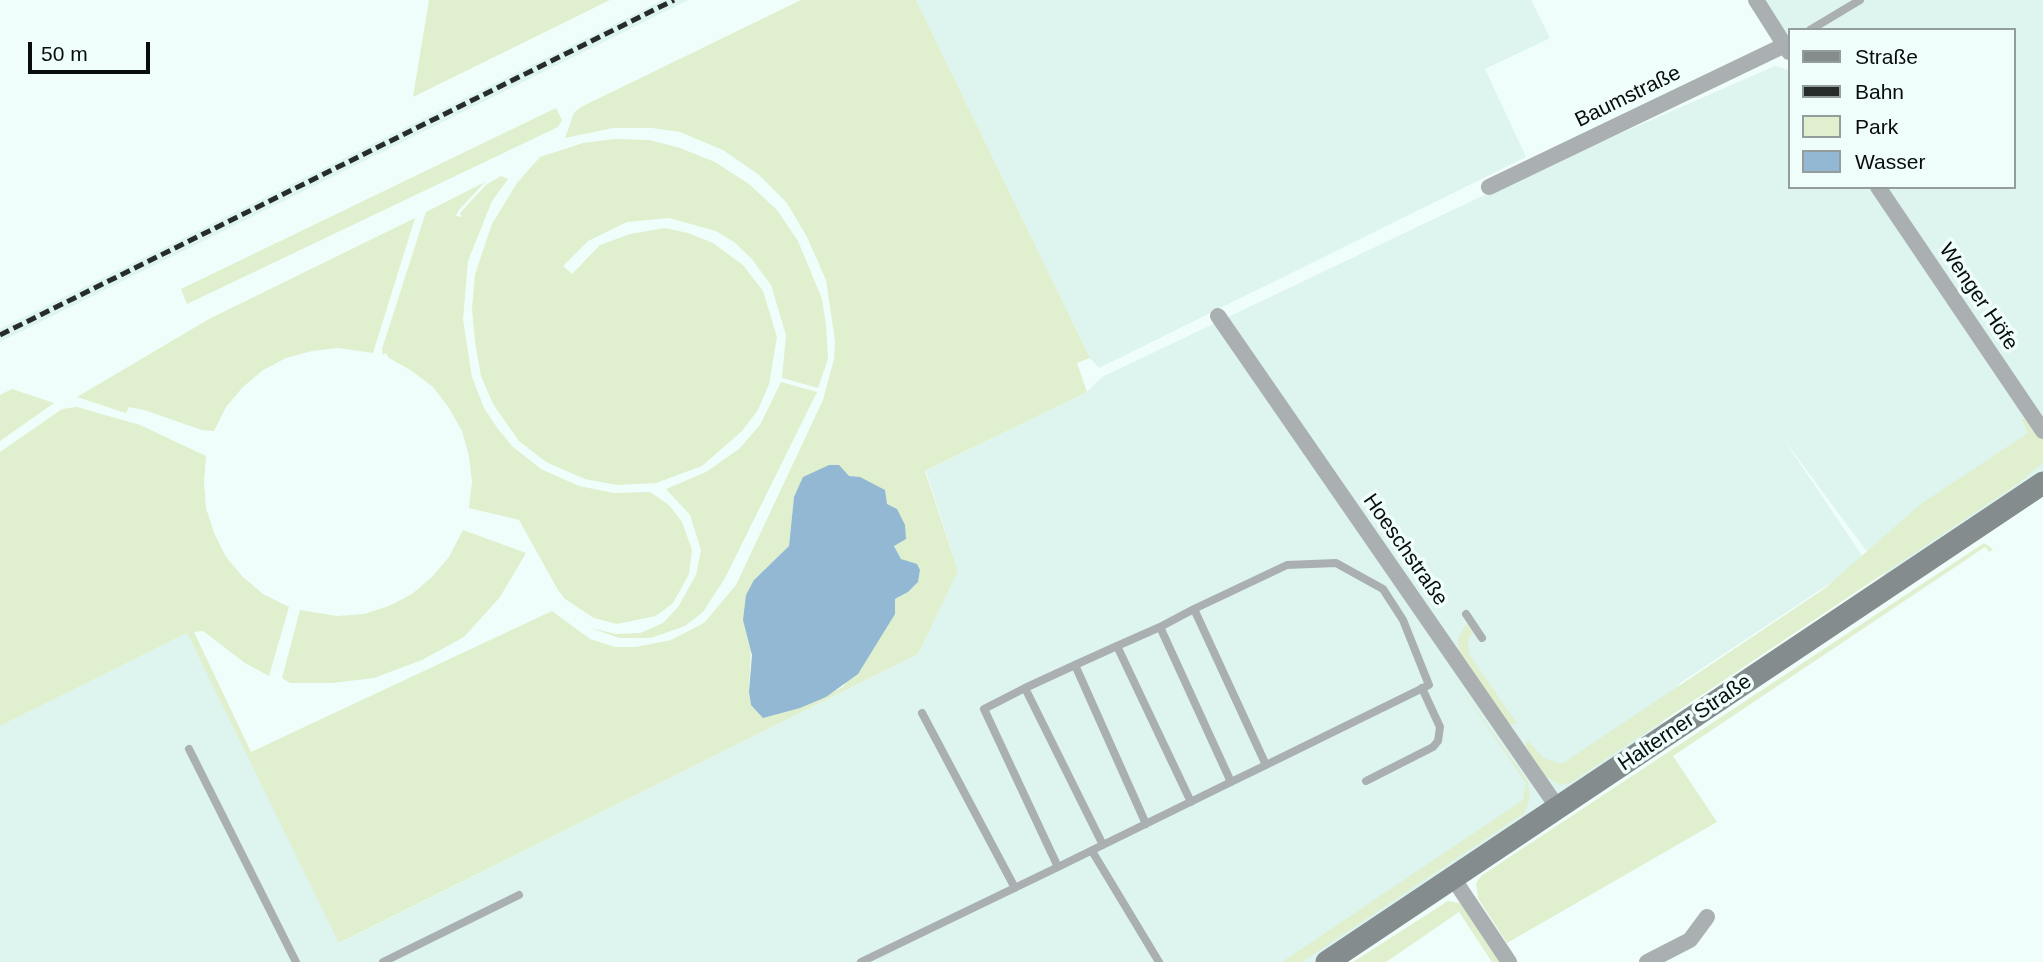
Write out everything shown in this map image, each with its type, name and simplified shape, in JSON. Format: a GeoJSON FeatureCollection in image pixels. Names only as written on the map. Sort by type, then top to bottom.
{"type":"FeatureCollection","features":[{"type":"Feature","properties":{"kind":"main road","name":"Halterner Straße"},"geometry":{"type":"LineString","coordinates":[[1327,962],[2043,483]]}},
{"type":"Feature","properties":{"kind":"street"},"geometry":{"type":"LineString","coordinates":[[1757,0],[1787,45]]}},
{"type":"Feature","properties":{"kind":"street","name":"Baumstraße"},"geometry":{"type":"LineString","coordinates":[[1489,187],[1787,46]]}},
{"type":"Feature","properties":{"kind":"street","name":"Wenger Höfe"},"geometry":{"type":"LineString","coordinates":[[1879,189],[2043,431]]}},
{"type":"Feature","properties":{"kind":"street","name":"Hoeschstraße"},"geometry":{"type":"LineString","coordinates":[[1218,316],[1558,808]]}},
{"type":"Feature","properties":{"kind":"street"},"geometry":{"type":"LineString","coordinates":[[1453,878],[1509,962]]}},
{"type":"Feature","properties":{"kind":"street"},"geometry":{"type":"LineString","coordinates":[[1647,962],[1690,940],[1707,917]]}},
{"type":"Feature","properties":{"kind":"lane"},"geometry":{"type":"LineString","coordinates":[[1813,28],[1860,0]]}},
{"type":"Feature","properties":{"kind":"lane"},"geometry":{"type":"LineString","coordinates":[[861,962],[1059,867],[1092,851],[1429,685],[1403,620],[1383,589],[1336,563],[1287,565],[984,709],[1059,867]]}},
{"type":"Feature","properties":{"kind":"lane"},"geometry":{"type":"LineString","coordinates":[[1194,609],[1266,765]]}},
{"type":"Feature","properties":{"kind":"lane"},"geometry":{"type":"LineString","coordinates":[[1466,614],[1482,638]]}},
{"type":"Feature","properties":{"kind":"lane"},"geometry":{"type":"LineString","coordinates":[[1160,627],[1231,782]]}},
{"type":"Feature","properties":{"kind":"lane"},"geometry":{"type":"LineString","coordinates":[[1117,646],[1191,802]]}},
{"type":"Feature","properties":{"kind":"lane"},"geometry":{"type":"LineString","coordinates":[[1075,665],[1146,824]]}},
{"type":"Feature","properties":{"kind":"lane"},"geometry":{"type":"LineString","coordinates":[[1025,688],[1103,845]]}},
{"type":"Feature","properties":{"kind":"lane"},"geometry":{"type":"LineString","coordinates":[[1366,781],[1433,747],[1438,741],[1440,727],[1422,688]]}},
{"type":"Feature","properties":{"kind":"lane"},"geometry":{"type":"LineString","coordinates":[[922,713],[1015,888]]}},
{"type":"Feature","properties":{"kind":"lane"},"geometry":{"type":"LineString","coordinates":[[189,749],[296,962]]}},
{"type":"Feature","properties":{"kind":"lane"},"geometry":{"type":"LineString","coordinates":[[1092,851],[1159,962]]}},
{"type":"Feature","properties":{"kind":"lane"},"geometry":{"type":"LineString","coordinates":[[383,962],[519,895]]}},
{"type":"Feature","properties":{"kind":"shaded area"},"geometry":{"type":"Polygon","coordinates":[[[663,0],[688,0],[0,342],[0,329],[663,0]]]}},
{"type":"Feature","properties":{"kind":"shaded area"},"geometry":{"type":"Polygon","coordinates":[[[916,0],[1531,0],[1550,38],[1485,69],[1526,157],[1099,368],[1090,358],[916,0]]]}},
{"type":"Feature","properties":{"kind":"shaded area"},"geometry":{"type":"Polygon","coordinates":[[[1756,0],[2043,0],[2043,483],[1891,584],[1782,437],[1865,560],[1680,683],[1660,719],[1671,732],[1327,962],[0,962],[0,726],[187,633],[340,943],[918,654],[958,571],[926,471],[1087,392],[1102,377],[1537,170],[1775,66],[1787,69],[1787,189],[2015,189],[2015,28],[1787,28],[1787,49],[1756,0]]]}},
{"type":"Feature","properties":{"kind":"green space"},"geometry":{"type":"Polygon","coordinates":[[[429,0],[610,0],[413,97],[429,0]]]}},
{"type":"Feature","properties":{"kind":"green space"},"geometry":{"type":"Polygon","coordinates":[[[801,0],[916,0],[1090,358],[1077,363],[1087,392],[925,471],[958,571],[918,654],[339,943],[187,633],[0,726],[0,452],[62,409],[77,407],[140,425],[206,456],[206,508],[226,557],[243,577],[263,594],[289,607],[269,676],[245,663],[203,631],[194,632],[251,752],[552,611],[590,639],[615,647],[636,647],[671,640],[704,623],[736,585],[823,400],[834,359],[835,341],[826,280],[807,237],[787,203],[759,175],[723,150],[680,132],[652,128],[613,128],[565,138],[574,113],[581,107],[801,0]],[[849,476],[794,497],[789,546],[754,580],[749,692],[751,705],[800,708],[843,687],[893,608],[895,599],[918,582],[920,570],[901,559],[894,546],[887,504],[860,477],[849,476]]]}},
{"type":"Feature","properties":{"kind":"green space"},"geometry":{"type":"Polygon","coordinates":[[[556,108],[562,120],[558,127],[187,304],[181,289],[556,108]]]}},
{"type":"Feature","properties":{"kind":"green space"},"geometry":{"type":"Polygon","coordinates":[[[614,139],[650,140],[680,148],[715,162],[749,184],[777,210],[798,241],[822,299],[826,325],[828,359],[818,388],[782,378],[786,335],[771,285],[751,258],[734,242],[716,231],[669,218],[627,222],[588,241],[563,266],[572,274],[600,245],[630,234],[665,228],[713,243],[743,265],[763,291],[777,337],[769,384],[758,410],[742,431],[702,466],[656,483],[617,485],[585,479],[546,462],[519,441],[493,404],[481,376],[475,342],[472,309],[475,274],[492,224],[517,183],[540,157],[583,143],[614,139]]]}},
{"type":"Feature","properties":{"kind":"green space"},"geometry":{"type":"Polygon","coordinates":[[[501,176],[508,179],[492,201],[468,261],[463,319],[472,377],[484,408],[498,429],[512,446],[541,469],[579,486],[614,493],[650,492],[669,505],[682,522],[692,550],[689,574],[673,603],[656,616],[617,624],[594,618],[565,599],[558,590],[519,520],[469,508],[472,482],[462,431],[433,387],[389,358],[386,353],[383,355],[382,349],[426,212],[485,182],[458,211],[456,216],[462,217],[460,213],[486,185],[501,176]]]}},
{"type":"Feature","properties":{"kind":"green space"},"geometry":{"type":"Polygon","coordinates":[[[415,218],[373,353],[338,348],[286,358],[263,370],[243,387],[226,407],[214,431],[202,430],[144,410],[129,407],[126,413],[77,397],[209,319],[415,218]]]}},
{"type":"Feature","properties":{"kind":"green space"},"geometry":{"type":"Polygon","coordinates":[[[781,382],[817,392],[725,578],[703,612],[685,626],[651,638],[619,638],[591,628],[616,634],[640,633],[663,623],[678,607],[696,575],[701,550],[690,515],[666,489],[706,472],[739,449],[760,425],[781,382]]]}},
{"type":"Feature","properties":{"kind":"green space"},"geometry":{"type":"Polygon","coordinates":[[[12,389],[54,403],[0,441],[0,395],[12,389]]]}},
{"type":"Feature","properties":{"kind":"green space"},"geometry":{"type":"Polygon","coordinates":[[[2022,419],[2027,419],[2043,439],[2043,463],[2016,485],[1570,783],[1560,785],[1544,775],[1524,747],[1528,740],[1543,758],[1562,764],[1824,589],[1921,504],[2028,433],[2022,419]]]}},
{"type":"Feature","properties":{"kind":"green space"},"geometry":{"type":"Polygon","coordinates":[[[463,530],[526,553],[500,597],[464,637],[422,660],[374,678],[332,683],[290,683],[282,678],[300,610],[337,616],[364,614],[389,606],[412,594],[432,577],[449,557],[463,530]]]}},
{"type":"Feature","properties":{"kind":"green space"},"geometry":{"type":"Polygon","coordinates":[[[1984,543],[1993,549],[1989,552],[1985,547],[1673,756],[1717,822],[1507,943],[1478,898],[1476,883],[1481,876],[1984,543]]]}},
{"type":"Feature","properties":{"kind":"green space"},"geometry":{"type":"Polygon","coordinates":[[[1467,623],[1474,632],[1468,639],[1469,654],[1517,724],[1509,725],[1459,655],[1458,639],[1467,623]]]}},
{"type":"Feature","properties":{"kind":"green space"},"geometry":{"type":"Polygon","coordinates":[[[1449,671],[1528,782],[1530,798],[1524,813],[1302,962],[1282,962],[1523,800],[1526,783],[1449,671]]]}},
{"type":"Feature","properties":{"kind":"green space"},"geometry":{"type":"Polygon","coordinates":[[[1448,901],[1460,903],[1501,962],[1492,962],[1459,912],[1386,962],[1353,962],[1448,901]]]}},
{"type":"Feature","properties":{"kind":"water"},"geometry":{"type":"Polygon","coordinates":[[[829,465],[839,465],[849,476],[860,477],[885,490],[887,504],[897,509],[905,525],[906,539],[894,546],[901,559],[917,564],[920,570],[918,582],[895,599],[895,614],[858,674],[826,697],[800,708],[763,718],[751,705],[749,692],[752,655],[743,620],[746,595],[754,580],[789,546],[794,497],[803,477],[829,465]]]}},
{"type":"Feature","properties":{"kind":"railway"},"geometry":{"type":"LineString","coordinates":[[0,335],[674,0]]}}]}
